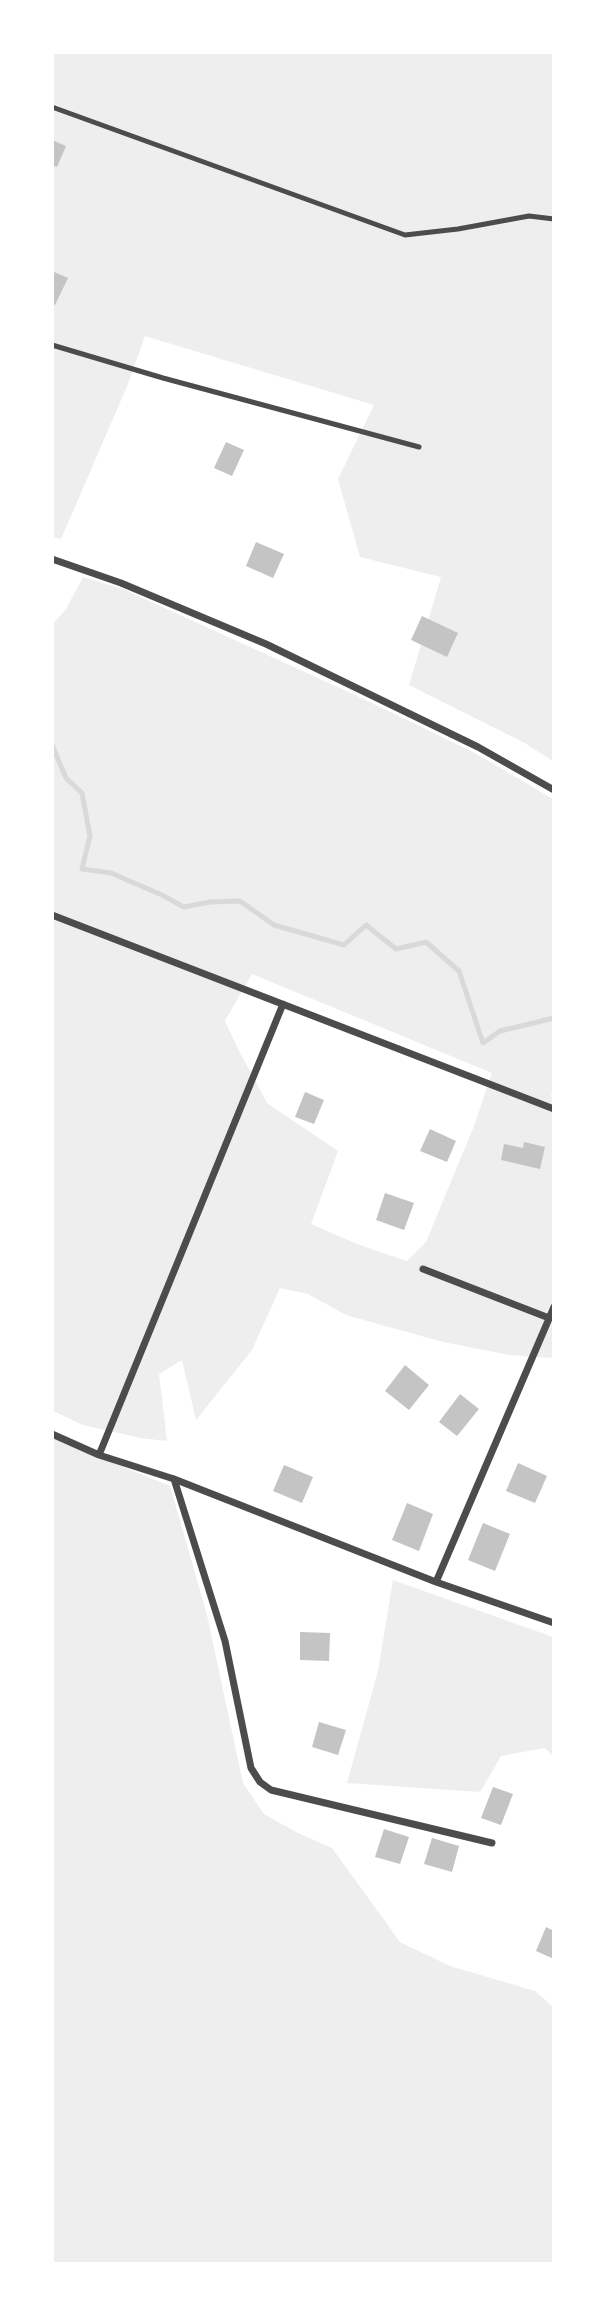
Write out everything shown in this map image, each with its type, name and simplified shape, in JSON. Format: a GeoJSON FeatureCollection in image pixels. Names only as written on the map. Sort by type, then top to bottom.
{"type":"FeatureCollection","features":[{"type":"Feature","properties":{"kind":"street"},"geometry":{"type":"LineString","coordinates":[[52,559],[121,583],[267,644],[478,747],[554,790]]}},
{"type":"Feature","properties":{"kind":"street"},"geometry":{"type":"LineString","coordinates":[[52,915],[554,1109]]}},
{"type":"Feature","properties":{"kind":"street"},"geometry":{"type":"LineString","coordinates":[[99,1455],[283,1004]]}},
{"type":"Feature","properties":{"kind":"street"},"geometry":{"type":"LineString","coordinates":[[424,1269],[549,1318]]}},
{"type":"Feature","properties":{"kind":"street"},"geometry":{"type":"LineString","coordinates":[[436,1582],[554,1307]]}},
{"type":"Feature","properties":{"kind":"street"},"geometry":{"type":"LineString","coordinates":[[52,1434],[99,1455],[174,1479],[436,1582],[554,1623]]}},
{"type":"Feature","properties":{"kind":"street"},"geometry":{"type":"LineString","coordinates":[[174,1479],[225,1641],[251,1769],[260,1782],[271,1790],[492,1843]]}},
{"type":"Feature","properties":{"kind":"lane"},"geometry":{"type":"LineString","coordinates":[[52,107],[405,235],[529,216],[554,219]]}},
{"type":"Feature","properties":{"kind":"lane"},"geometry":{"type":"LineString","coordinates":[[52,345],[419,447]]}},
{"type":"Feature","properties":{"kind":"shaded area"},"geometry":{"type":"Polygon","coordinates":[[[52,53],[553,53],[553,761],[523,742],[409,685],[441,577],[360,557],[338,479],[374,405],[145,336],[128,384],[61,539],[53,537],[52,53]]]}},
{"type":"Feature","properties":{"kind":"shaded area"},"geometry":{"type":"Polygon","coordinates":[[[83,577],[123,589],[475,753],[553,799],[553,1093],[551,1092],[554,1109],[554,1358],[509,1355],[443,1342],[346,1315],[308,1294],[280,1288],[252,1350],[196,1420],[182,1360],[159,1374],[167,1441],[140,1438],[83,1425],[53,1411],[52,625],[66,609],[83,577]],[[252,974],[225,1021],[267,1103],[338,1151],[311,1224],[357,1244],[407,1261],[426,1242],[474,1126],[492,1073],[252,974]]]}},
{"type":"Feature","properties":{"kind":"shaded area"},"geometry":{"type":"Polygon","coordinates":[[[52,1438],[170,1486],[207,1615],[243,1783],[264,1814],[332,1848],[400,1942],[450,1966],[535,1991],[553,2007],[553,2263],[53,2263],[52,1438]]]}},
{"type":"Feature","properties":{"kind":"shaded area"},"geometry":{"type":"Polygon","coordinates":[[[393,1580],[553,1637],[553,1756],[545,1748],[501,1756],[480,1792],[347,1783],[378,1671],[393,1580]]]}},
{"type":"Feature","properties":{"kind":"building"},"geometry":{"type":"Polygon","coordinates":[[[52,140],[66,146],[57,167],[52,165],[52,140]]]}},
{"type":"Feature","properties":{"kind":"building"},"geometry":{"type":"Polygon","coordinates":[[[52,271],[68,278],[55,305],[52,304],[52,271]]]}},
{"type":"Feature","properties":{"kind":"building"},"geometry":{"type":"Polygon","coordinates":[[[226,442],[244,450],[232,476],[214,468],[226,442]]]}},
{"type":"Feature","properties":{"kind":"building"},"geometry":{"type":"Polygon","coordinates":[[[256,542],[284,554],[273,578],[246,566],[256,542]]]}},
{"type":"Feature","properties":{"kind":"building"},"geometry":{"type":"Polygon","coordinates":[[[422,616],[458,633],[447,657],[411,640],[422,616]]]}},
{"type":"Feature","properties":{"kind":"building"},"geometry":{"type":"Polygon","coordinates":[[[305,1092],[324,1100],[314,1124],[295,1117],[305,1092]]]}},
{"type":"Feature","properties":{"kind":"building"},"geometry":{"type":"Polygon","coordinates":[[[430,1129],[456,1141],[447,1162],[420,1151],[430,1129]]]}},
{"type":"Feature","properties":{"kind":"building"},"geometry":{"type":"Polygon","coordinates":[[[524,1142],[545,1147],[540,1169],[501,1160],[504,1144],[523,1148],[524,1142]]]}},
{"type":"Feature","properties":{"kind":"building"},"geometry":{"type":"Polygon","coordinates":[[[385,1193],[414,1203],[404,1230],[376,1220],[385,1193]]]}},
{"type":"Feature","properties":{"kind":"building"},"geometry":{"type":"Polygon","coordinates":[[[405,1365],[429,1385],[409,1410],[385,1391],[405,1365]]]}},
{"type":"Feature","properties":{"kind":"building"},"geometry":{"type":"Polygon","coordinates":[[[460,1394],[479,1409],[457,1436],[439,1422],[460,1394]]]}},
{"type":"Feature","properties":{"kind":"building"},"geometry":{"type":"Polygon","coordinates":[[[518,1463],[547,1476],[535,1503],[506,1491],[518,1463]]]}},
{"type":"Feature","properties":{"kind":"building"},"geometry":{"type":"Polygon","coordinates":[[[284,1465],[313,1477],[302,1503],[273,1491],[284,1465]]]}},
{"type":"Feature","properties":{"kind":"building"},"geometry":{"type":"Polygon","coordinates":[[[407,1503],[433,1514],[419,1551],[392,1540],[407,1503]]]}},
{"type":"Feature","properties":{"kind":"building"},"geometry":{"type":"Polygon","coordinates":[[[483,1523],[510,1534],[495,1571],[468,1560],[483,1523]]]}},
{"type":"Feature","properties":{"kind":"building"},"geometry":{"type":"Polygon","coordinates":[[[300,1632],[330,1633],[329,1661],[300,1660],[300,1632]]]}},
{"type":"Feature","properties":{"kind":"building"},"geometry":{"type":"Polygon","coordinates":[[[319,1722],[346,1730],[338,1755],[312,1747],[319,1722]]]}},
{"type":"Feature","properties":{"kind":"building"},"geometry":{"type":"Polygon","coordinates":[[[493,1787],[513,1794],[501,1825],[481,1818],[493,1787]]]}},
{"type":"Feature","properties":{"kind":"building"},"geometry":{"type":"Polygon","coordinates":[[[384,1829],[409,1837],[400,1864],[375,1857],[384,1829]]]}},
{"type":"Feature","properties":{"kind":"building"},"geometry":{"type":"Polygon","coordinates":[[[432,1838],[459,1846],[452,1872],[424,1864],[432,1838]]]}},
{"type":"Feature","properties":{"kind":"building"},"geometry":{"type":"Polygon","coordinates":[[[546,1927],[554,1931],[554,1959],[536,1951],[546,1927]]]}},
{"type":"Feature","properties":{"kind":"waterway"},"geometry":{"type":"LineString","coordinates":[[52,745],[66,778],[82,793],[90,836],[82,869],[111,873],[184,907],[210,902],[240,901],[274,925],[344,945],[366,925],[396,949],[426,942],[459,971],[483,1043],[500,1031],[554,1018]]}}]}
